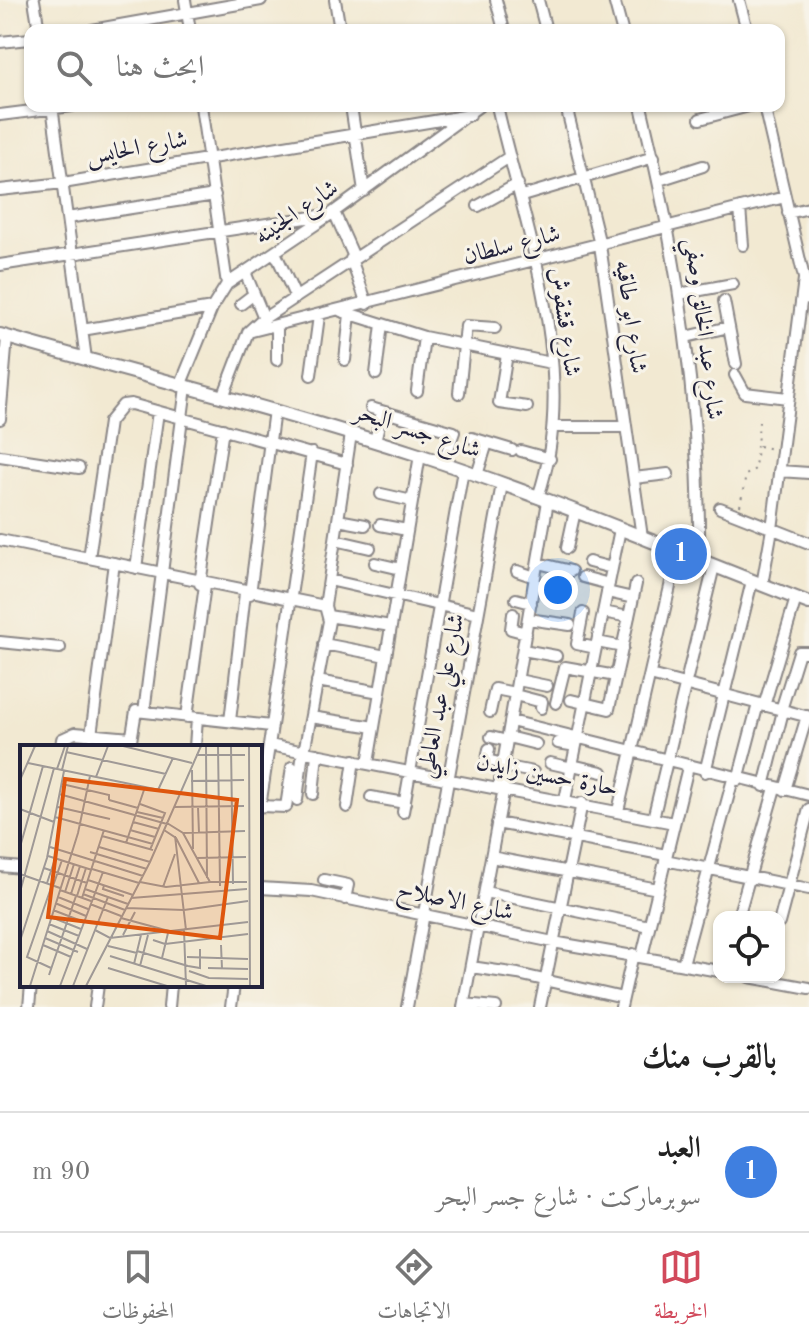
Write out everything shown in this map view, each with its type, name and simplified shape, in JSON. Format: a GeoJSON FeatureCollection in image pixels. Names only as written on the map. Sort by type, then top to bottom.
{"type":"FeatureCollection","features":[{"type":"Feature","properties":{"kind":"main road","name":"شارع جسر البحر"},"geometry":{"type":"LineString","coordinates":[[4,336],[274,410],[420,455],[575,511],[809,603]]}},
{"type":"Feature","properties":{"kind":"street"},"geometry":{"type":"LineString","coordinates":[[34,0],[38,24]]}},
{"type":"Feature","properties":{"kind":"street"},"geometry":{"type":"LineString","coordinates":[[185,0],[189,24]]}},
{"type":"Feature","properties":{"kind":"street"},"geometry":{"type":"LineString","coordinates":[[128,24],[261,0]]}},
{"type":"Feature","properties":{"kind":"street"},"geometry":{"type":"LineString","coordinates":[[335,0],[339,24]]}},
{"type":"Feature","properties":{"kind":"street"},"geometry":{"type":"LineString","coordinates":[[496,0],[502,24]]}},
{"type":"Feature","properties":{"kind":"street"},"geometry":{"type":"LineString","coordinates":[[538,0],[544,24]]}},
{"type":"Feature","properties":{"kind":"street"},"geometry":{"type":"LineString","coordinates":[[614,0],[620,24]]}},
{"type":"Feature","properties":{"kind":"street"},"geometry":{"type":"LineString","coordinates":[[739,0],[745,24]]}},
{"type":"Feature","properties":{"kind":"street"},"geometry":{"type":"LineString","coordinates":[[0,42],[24,40]]}},
{"type":"Feature","properties":{"kind":"street"},"geometry":{"type":"LineString","coordinates":[[0,115],[24,112]]}},
{"type":"Feature","properties":{"kind":"street"},"geometry":{"type":"LineString","coordinates":[[53,112],[86,359]]}},
{"type":"Feature","properties":{"kind":"street"},"geometry":{"type":"LineString","coordinates":[[202,112],[227,284]]}},
{"type":"Feature","properties":{"kind":"street"},"geometry":{"type":"LineString","coordinates":[[352,112],[364,191]]}},
{"type":"Feature","properties":{"kind":"street","name":"شارع الجنينه"},"geometry":{"type":"LineString","coordinates":[[131,743],[134,714],[144,712],[182,418],[183,387],[212,308],[227,284],[333,213],[473,112]]}},
{"type":"Feature","properties":{"kind":"street","name":"شارع قشقوش"},"geometry":{"type":"LineString","coordinates":[[464,1005],[497,823],[503,765],[538,563],[543,499],[555,427],[551,363],[535,261],[522,196],[498,112]]}},
{"type":"Feature","properties":{"kind":"street","name":"شارع ابو طاقيه"},"geometry":{"type":"LineString","coordinates":[[568,112],[600,245],[642,537]]}},
{"type":"Feature","properties":{"kind":"street","name":"شارع عبد الخالق وصفي"},"geometry":{"type":"LineString","coordinates":[[643,112],[669,226],[686,337],[698,451],[699,559]]}},
{"type":"Feature","properties":{"kind":"street"},"geometry":{"type":"LineString","coordinates":[[700,119],[726,112]]}},
{"type":"Feature","properties":{"kind":"street"},"geometry":{"type":"LineString","coordinates":[[765,112],[809,299]]}},
{"type":"Feature","properties":{"kind":"street","name":"شارع الحايس"},"geometry":{"type":"LineString","coordinates":[[0,190],[63,183],[210,156],[470,115]]}},
{"type":"Feature","properties":{"kind":"street"},"geometry":{"type":"LineString","coordinates":[[223,397],[248,332],[264,318],[509,157]]}},
{"type":"Feature","properties":{"kind":"street"},"geometry":{"type":"LineString","coordinates":[[522,196],[654,157]]}},
{"type":"Feature","properties":{"kind":"street"},"geometry":{"type":"LineString","coordinates":[[659,180],[703,166]]}},
{"type":"Feature","properties":{"kind":"street"},"geometry":{"type":"LineString","coordinates":[[478,206],[518,184]]}},
{"type":"Feature","properties":{"kind":"street"},"geometry":{"type":"LineString","coordinates":[[67,218],[215,195]]}},
{"type":"Feature","properties":{"kind":"street","name":"شارع سلطان"},"geometry":{"type":"LineString","coordinates":[[248,332],[345,312],[785,197]]}},
{"type":"Feature","properties":{"kind":"street"},"geometry":{"type":"LineString","coordinates":[[740,208],[743,245]]}},
{"type":"Feature","properties":{"kind":"street"},"geometry":{"type":"LineString","coordinates":[[788,213],[809,208]]}},
{"type":"Feature","properties":{"kind":"street"},"geometry":{"type":"LineString","coordinates":[[0,265],[73,257],[333,213],[367,304]]}},
{"type":"Feature","properties":{"kind":"street"},"geometry":{"type":"LineString","coordinates":[[275,252],[295,296]]}},
{"type":"Feature","properties":{"kind":"street"},"geometry":{"type":"LineString","coordinates":[[245,272],[264,318]]}},
{"type":"Feature","properties":{"kind":"street"},"geometry":{"type":"LineString","coordinates":[[705,772],[724,694],[772,529],[804,279]]}},
{"type":"Feature","properties":{"kind":"street"},"geometry":{"type":"LineString","coordinates":[[679,294],[733,284]]}},
{"type":"Feature","properties":{"kind":"street"},"geometry":{"type":"LineString","coordinates":[[241,304],[254,294]]}},
{"type":"Feature","properties":{"kind":"street"},"geometry":{"type":"LineString","coordinates":[[724,301],[736,370],[745,393],[788,398]]}},
{"type":"Feature","properties":{"kind":"street"},"geometry":{"type":"LineString","coordinates":[[82,330],[212,308]]}},
{"type":"Feature","properties":{"kind":"street"},"geometry":{"type":"LineString","coordinates":[[345,360],[345,312],[424,337],[551,363]]}},
{"type":"Feature","properties":{"kind":"street"},"geometry":{"type":"LineString","coordinates":[[311,375],[319,316]]}},
{"type":"Feature","properties":{"kind":"street"},"geometry":{"type":"LineString","coordinates":[[376,374],[382,324]]}},
{"type":"Feature","properties":{"kind":"street"},"geometry":{"type":"LineString","coordinates":[[459,393],[469,325],[495,328]]}},
{"type":"Feature","properties":{"kind":"street"},"geometry":{"type":"LineString","coordinates":[[277,326],[277,360]]}},
{"type":"Feature","properties":{"kind":"street"},"geometry":{"type":"LineString","coordinates":[[686,337],[729,327]]}},
{"type":"Feature","properties":{"kind":"street"},"geometry":{"type":"LineString","coordinates":[[0,419],[4,336]]}},
{"type":"Feature","properties":{"kind":"street"},"geometry":{"type":"LineString","coordinates":[[417,391],[424,337]]}},
{"type":"Feature","properties":{"kind":"street"},"geometry":{"type":"LineString","coordinates":[[507,354],[499,403],[527,407]]}},
{"type":"Feature","properties":{"kind":"street"},"geometry":{"type":"LineString","coordinates":[[89,558],[109,422],[117,409],[131,404],[347,464]]}},
{"type":"Feature","properties":{"kind":"street"},"geometry":{"type":"LineString","coordinates":[[230,721],[274,410]]}},
{"type":"Feature","properties":{"kind":"street"},"geometry":{"type":"LineString","coordinates":[[375,441],[376,410],[454,432],[443,463]]}},
{"type":"Feature","properties":{"kind":"street"},"geometry":{"type":"LineString","coordinates":[[136,568],[158,412]]}},
{"type":"Feature","properties":{"kind":"street"},"geometry":{"type":"LineString","coordinates":[[555,427],[626,427]]}},
{"type":"Feature","properties":{"kind":"street"},"geometry":{"type":"LineString","coordinates":[[195,745],[192,717],[202,584],[223,429]]}},
{"type":"Feature","properties":{"kind":"street"},"geometry":{"type":"LineString","coordinates":[[297,800],[303,751],[324,644],[329,580],[351,434]]}},
{"type":"Feature","properties":{"kind":"street"},"geometry":{"type":"LineString","coordinates":[[472,438],[550,459]]}},
{"type":"Feature","properties":{"kind":"street"},"geometry":{"type":"LineString","coordinates":[[477,475],[487,443]]}},
{"type":"Feature","properties":{"kind":"street"},"geometry":{"type":"LineString","coordinates":[[262,793],[312,453]]}},
{"type":"Feature","properties":{"kind":"street"},"geometry":{"type":"LineString","coordinates":[[368,763],[420,455]]}},
{"type":"Feature","properties":{"kind":"street"},"geometry":{"type":"LineString","coordinates":[[0,456],[79,468]]}},
{"type":"Feature","properties":{"kind":"street"},"geometry":{"type":"LineString","coordinates":[[371,797],[404,807],[463,470]]}},
{"type":"Feature","properties":{"kind":"street"},"geometry":{"type":"LineString","coordinates":[[779,471],[809,473]]}},
{"type":"Feature","properties":{"kind":"street"},"geometry":{"type":"LineString","coordinates":[[634,478],[668,474]]}},
{"type":"Feature","properties":{"kind":"street","name":"شارع علي عبد العاطي"},"geometry":{"type":"LineString","coordinates":[[407,1007],[446,776],[502,484]]}},
{"type":"Feature","properties":{"kind":"street"},"geometry":{"type":"LineString","coordinates":[[381,494],[412,501]]}},
{"type":"Feature","properties":{"kind":"street"},"geometry":{"type":"LineString","coordinates":[[720,508],[809,543]]}},
{"type":"Feature","properties":{"kind":"street"},"geometry":{"type":"LineString","coordinates":[[567,548],[575,511]]}},
{"type":"Feature","properties":{"kind":"street"},"geometry":{"type":"LineString","coordinates":[[338,520],[365,525]]}},
{"type":"Feature","properties":{"kind":"street"},"geometry":{"type":"LineString","coordinates":[[380,525],[407,530]]}},
{"type":"Feature","properties":{"kind":"street"},"geometry":{"type":"LineString","coordinates":[[565,800],[620,529]]}},
{"type":"Feature","properties":{"kind":"street"},"geometry":{"type":"LineString","coordinates":[[0,540],[289,600],[391,626]]}},
{"type":"Feature","properties":{"kind":"street"},"geometry":{"type":"LineString","coordinates":[[335,540],[370,548]]}},
{"type":"Feature","properties":{"kind":"street"},"geometry":{"type":"LineString","coordinates":[[618,811],[678,552]]}},
{"type":"Feature","properties":{"kind":"street"},"geometry":{"type":"LineString","coordinates":[[589,562],[612,568]]}},
{"type":"Feature","properties":{"kind":"street"},"geometry":{"type":"LineString","coordinates":[[91,735],[114,563]]}},
{"type":"Feature","properties":{"kind":"street"},"geometry":{"type":"LineString","coordinates":[[375,563],[401,569]]}},
{"type":"Feature","properties":{"kind":"street"},"geometry":{"type":"LineString","coordinates":[[538,563],[571,571]]}},
{"type":"Feature","properties":{"kind":"street"},"geometry":{"type":"LineString","coordinates":[[653,819],[714,566]]}},
{"type":"Feature","properties":{"kind":"street"},"geometry":{"type":"LineString","coordinates":[[517,571],[568,591]]}},
{"type":"Feature","properties":{"kind":"street"},"geometry":{"type":"LineString","coordinates":[[583,577],[633,598]]}},
{"type":"Feature","properties":{"kind":"street"},"geometry":{"type":"LineString","coordinates":[[329,580],[478,614]]}},
{"type":"Feature","properties":{"kind":"street"},"geometry":{"type":"LineString","coordinates":[[571,700],[610,707],[636,584]]}},
{"type":"Feature","properties":{"kind":"street"},"geometry":{"type":"LineString","coordinates":[[683,964],[736,779],[796,598]]}},
{"type":"Feature","properties":{"kind":"street"},"geometry":{"type":"LineString","coordinates":[[516,599],[531,603]]}},
{"type":"Feature","properties":{"kind":"street"},"geometry":{"type":"LineString","coordinates":[[603,612],[629,617]]}},
{"type":"Feature","properties":{"kind":"street"},"geometry":{"type":"LineString","coordinates":[[583,613],[577,644],[623,647]]}},
{"type":"Feature","properties":{"kind":"street"},"geometry":{"type":"LineString","coordinates":[[513,614],[511,629],[526,633]]}},
{"type":"Feature","properties":{"kind":"street"},"geometry":{"type":"LineString","coordinates":[[528,619],[570,625]]}},
{"type":"Feature","properties":{"kind":"street"},"geometry":{"type":"LineString","coordinates":[[0,642],[60,648]]}},
{"type":"Feature","properties":{"kind":"street"},"geometry":{"type":"LineString","coordinates":[[324,644],[386,656]]}},
{"type":"Feature","properties":{"kind":"street"},"geometry":{"type":"LineString","coordinates":[[523,650],[556,656]]}},
{"type":"Feature","properties":{"kind":"street"},"geometry":{"type":"LineString","coordinates":[[740,911],[774,788],[782,710],[799,652],[809,652]]}},
{"type":"Feature","properties":{"kind":"street"},"geometry":{"type":"LineString","coordinates":[[556,703],[564,668],[616,676]]}},
{"type":"Feature","properties":{"kind":"street"},"geometry":{"type":"LineString","coordinates":[[650,675],[808,717],[774,788]]}},
{"type":"Feature","properties":{"kind":"street"},"geometry":{"type":"LineString","coordinates":[[518,680],[547,686]]}},
{"type":"Feature","properties":{"kind":"street"},"geometry":{"type":"LineString","coordinates":[[317,681],[380,692]]}},
{"type":"Feature","properties":{"kind":"street"},"geometry":{"type":"LineString","coordinates":[[490,712],[494,689],[541,701],[541,708]]}},
{"type":"Feature","properties":{"kind":"street"},"geometry":{"type":"LineString","coordinates":[[144,712],[271,726]]}},
{"type":"Feature","properties":{"kind":"street"},"geometry":{"type":"LineString","coordinates":[[311,717],[374,727]]}},
{"type":"Feature","properties":{"kind":"street"},"geometry":{"type":"LineString","coordinates":[[511,721],[577,741],[632,749],[705,772],[809,795]]}},
{"type":"Feature","properties":{"kind":"street"},"geometry":{"type":"LineString","coordinates":[[62,745],[68,734],[131,743]]}},
{"type":"Feature","properties":{"kind":"street"},"geometry":{"type":"LineString","coordinates":[[533,772],[487,760],[490,743],[508,739],[536,744]]}},
{"type":"Feature","properties":{"kind":"street"},"geometry":{"type":"LineString","coordinates":[[558,743],[577,741]]}},
{"type":"Feature","properties":{"kind":"street","name":"حارة حسين زايدن"},"geometry":{"type":"LineString","coordinates":[[269,745],[446,776],[674,823]]}},
{"type":"Feature","properties":{"kind":"street"},"geometry":{"type":"LineString","coordinates":[[313,794],[317,754]]}},
{"type":"Feature","properties":{"kind":"street"},"geometry":{"type":"LineString","coordinates":[[347,807],[354,760]]}},
{"type":"Feature","properties":{"kind":"street"},"geometry":{"type":"LineString","coordinates":[[550,763],[602,772]]}},
{"type":"Feature","properties":{"kind":"street"},"geometry":{"type":"LineString","coordinates":[[262,807],[286,807],[292,767]]}},
{"type":"Feature","properties":{"kind":"street"},"geometry":{"type":"LineString","coordinates":[[471,967],[545,980],[622,1005],[649,926],[688,767]]}},
{"type":"Feature","properties":{"kind":"street"},"geometry":{"type":"LineString","coordinates":[[540,1007],[582,803]]}},
{"type":"Feature","properties":{"kind":"street"},"geometry":{"type":"LineString","coordinates":[[782,911],[809,809]]}},
{"type":"Feature","properties":{"kind":"street"},"geometry":{"type":"LineString","coordinates":[[497,823],[809,889]]}},
{"type":"Feature","properties":{"kind":"street"},"geometry":{"type":"LineString","coordinates":[[491,857],[658,889]]}},
{"type":"Feature","properties":{"kind":"street"},"geometry":{"type":"LineString","coordinates":[[0,866],[20,868]]}},
{"type":"Feature","properties":{"kind":"street"},"geometry":{"type":"LineString","coordinates":[[324,880],[348,885],[345,899]]}},
{"type":"Feature","properties":{"kind":"street","name":"شارع الاصلاح"},"geometry":{"type":"LineString","coordinates":[[262,888],[299,889],[553,942],[713,970]]}},
{"type":"Feature","properties":{"kind":"street"},"geometry":{"type":"LineString","coordinates":[[485,892],[649,926]]}},
{"type":"Feature","properties":{"kind":"street"},"geometry":{"type":"LineString","coordinates":[[785,983],[809,988]]}},
{"type":"Feature","properties":{"kind":"street"},"geometry":{"type":"LineString","coordinates":[[29,1007],[31,987]]}},
{"type":"Feature","properties":{"kind":"street"},"geometry":{"type":"LineString","coordinates":[[95,1007],[98,987]]}},
{"type":"Feature","properties":{"kind":"street"},"geometry":{"type":"LineString","coordinates":[[169,1007],[171,987]]}},
{"type":"Feature","properties":{"kind":"street"},"geometry":{"type":"LineString","coordinates":[[231,1007],[234,987]]}},
{"type":"Feature","properties":{"kind":"street"},"geometry":{"type":"LineString","coordinates":[[464,1005],[496,1007]]}},
{"type":"Feature","properties":{"kind":"path"},"geometry":{"type":"LineString","coordinates":[[738,515],[745,479],[755,469],[759,422]]}},
{"type":"Feature","properties":{"kind":"path"},"geometry":{"type":"LineString","coordinates":[[756,446],[781,451]]}},
{"type":"Feature","properties":{"kind":"place","name":"العبد"},"geometry":{"type":"Point","coordinates":[681,554]}}]}
